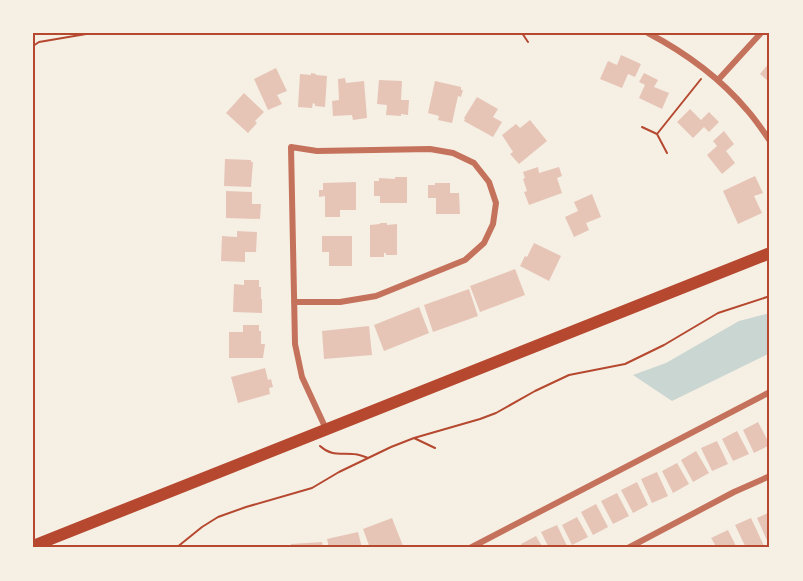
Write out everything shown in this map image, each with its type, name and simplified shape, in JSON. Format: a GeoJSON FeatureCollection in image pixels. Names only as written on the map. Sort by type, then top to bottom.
{"type":"FeatureCollection","features":[{"type":"Feature","properties":{"kind":"main road"},"geometry":{"type":"LineString","coordinates":[[33,546],[770,253]]}},
{"type":"Feature","properties":{"kind":"street"},"geometry":{"type":"LineString","coordinates":[[648,33],[687,56],[718,80],[748,111],[770,141]]}},
{"type":"Feature","properties":{"kind":"street"},"geometry":{"type":"LineString","coordinates":[[718,80],[761,33]]}},
{"type":"Feature","properties":{"kind":"street"},"geometry":{"type":"LineString","coordinates":[[294,302],[340,302],[376,296],[465,260],[484,243],[493,224],[495,203],[489,182],[474,163],[453,153],[430,149],[317,151],[291,147],[294,302],[295,345],[302,376],[326,430]]}},
{"type":"Feature","properties":{"kind":"street"},"geometry":{"type":"LineString","coordinates":[[470,548],[770,392]]}},
{"type":"Feature","properties":{"kind":"street"},"geometry":{"type":"LineString","coordinates":[[628,548],[734,492],[770,476]]}},
{"type":"Feature","properties":{"kind":"path"},"geometry":{"type":"LineString","coordinates":[[33,46],[39,42],[93,33]]}},
{"type":"Feature","properties":{"kind":"path"},"geometry":{"type":"LineString","coordinates":[[522,33],[528,42]]}},
{"type":"Feature","properties":{"kind":"path"},"geometry":{"type":"LineString","coordinates":[[657,134],[701,79]]}},
{"type":"Feature","properties":{"kind":"path"},"geometry":{"type":"LineString","coordinates":[[642,127],[657,134],[667,153]]}},
{"type":"Feature","properties":{"kind":"path"},"geometry":{"type":"LineString","coordinates":[[176,548],[218,517],[312,488],[339,472],[414,438],[496,413],[568,375],[625,364],[664,345],[718,313],[770,296]]}},
{"type":"Feature","properties":{"kind":"path"},"geometry":{"type":"LineString","coordinates":[[312,435],[320,447],[327,452],[356,454],[368,458]]}},
{"type":"Feature","properties":{"kind":"path"},"geometry":{"type":"LineString","coordinates":[[414,438],[435,448]]}},
{"type":"Feature","properties":{"kind":"shaded area"},"geometry":{"type":"Polygon","coordinates":[[[770,313],[770,353],[672,401],[633,375],[666,363],[739,321],[770,313]]]}},
{"type":"Feature","properties":{"kind":"building"},"geometry":{"type":"Polygon","coordinates":[[[621,55],[641,64],[635,77],[628,74],[622,88],[600,79],[608,61],[617,65],[621,55]]]}},
{"type":"Feature","properties":{"kind":"building"},"geometry":{"type":"Polygon","coordinates":[[[770,62],[770,83],[760,74],[770,62]]]}},
{"type":"Feature","properties":{"kind":"building"},"geometry":{"type":"Polygon","coordinates":[[[276,68],[287,91],[277,95],[282,104],[268,110],[254,79],[276,68]]]}},
{"type":"Feature","properties":{"kind":"building"},"geometry":{"type":"Polygon","coordinates":[[[311,73],[327,76],[325,107],[315,106],[313,103],[312,108],[298,107],[300,74],[311,75],[311,73]]]}},
{"type":"Feature","properties":{"kind":"building"},"geometry":{"type":"Polygon","coordinates":[[[644,73],[658,80],[654,87],[669,93],[662,109],[639,98],[645,85],[639,82],[644,73]]]}},
{"type":"Feature","properties":{"kind":"building"},"geometry":{"type":"Polygon","coordinates":[[[345,78],[346,83],[364,81],[367,118],[353,120],[352,115],[333,116],[332,101],[339,100],[338,79],[345,78]]]}},
{"type":"Feature","properties":{"kind":"building"},"geometry":{"type":"Polygon","coordinates":[[[379,80],[402,81],[401,100],[409,100],[408,115],[386,115],[387,105],[377,104],[379,80]]]}},
{"type":"Feature","properties":{"kind":"building"},"geometry":{"type":"Polygon","coordinates":[[[435,81],[461,87],[463,90],[461,97],[458,96],[452,123],[438,120],[439,116],[428,113],[435,81]]]}},
{"type":"Feature","properties":{"kind":"building"},"geometry":{"type":"Polygon","coordinates":[[[244,93],[264,112],[248,133],[226,113],[244,93]]]}},
{"type":"Feature","properties":{"kind":"building"},"geometry":{"type":"Polygon","coordinates":[[[477,97],[498,109],[493,117],[502,122],[493,137],[464,121],[477,97]]]}},
{"type":"Feature","properties":{"kind":"building"},"geometry":{"type":"Polygon","coordinates":[[[690,109],[701,120],[709,112],[719,122],[709,132],[704,127],[693,138],[677,122],[690,109]]]}},
{"type":"Feature","properties":{"kind":"building"},"geometry":{"type":"Polygon","coordinates":[[[530,120],[547,141],[519,164],[510,154],[513,152],[502,135],[516,124],[520,128],[530,120]]]}},
{"type":"Feature","properties":{"kind":"building"},"geometry":{"type":"Polygon","coordinates":[[[724,131],[734,144],[726,151],[735,163],[722,174],[707,155],[717,146],[713,141],[724,131]]]}},
{"type":"Feature","properties":{"kind":"building"},"geometry":{"type":"Polygon","coordinates":[[[225,159],[253,162],[251,187],[224,186],[225,159]]]}},
{"type":"Feature","properties":{"kind":"building"},"geometry":{"type":"Polygon","coordinates":[[[538,167],[539,173],[559,167],[562,176],[557,178],[562,193],[529,205],[524,192],[527,191],[523,172],[538,167]]]}},
{"type":"Feature","properties":{"kind":"building"},"geometry":{"type":"Polygon","coordinates":[[[755,176],[763,193],[754,196],[762,213],[738,224],[723,191],[755,176]]]}},
{"type":"Feature","properties":{"kind":"building"},"geometry":{"type":"Polygon","coordinates":[[[395,177],[407,177],[407,203],[380,203],[380,196],[374,196],[374,181],[379,181],[379,178],[395,179],[395,177]]]}},
{"type":"Feature","properties":{"kind":"building"},"geometry":{"type":"Polygon","coordinates":[[[356,182],[356,210],[340,210],[340,217],[325,217],[325,196],[319,197],[319,190],[323,190],[323,183],[356,182]]]}},
{"type":"Feature","properties":{"kind":"building"},"geometry":{"type":"Polygon","coordinates":[[[435,183],[450,183],[450,193],[459,193],[460,214],[436,214],[436,198],[428,198],[428,185],[435,185],[435,183]]]}},
{"type":"Feature","properties":{"kind":"building"},"geometry":{"type":"Polygon","coordinates":[[[226,191],[252,192],[252,204],[261,204],[260,219],[226,218],[226,191]]]}},
{"type":"Feature","properties":{"kind":"building"},"geometry":{"type":"Polygon","coordinates":[[[592,194],[601,217],[586,223],[589,230],[574,237],[565,217],[578,211],[574,202],[592,194]]]}},
{"type":"Feature","properties":{"kind":"building"},"geometry":{"type":"Polygon","coordinates":[[[397,224],[397,255],[384,253],[384,257],[370,257],[370,225],[397,224]]]}},
{"type":"Feature","properties":{"kind":"building"},"geometry":{"type":"Polygon","coordinates":[[[237,231],[257,232],[256,252],[245,252],[245,262],[221,261],[222,236],[237,237],[237,231]]]}},
{"type":"Feature","properties":{"kind":"building"},"geometry":{"type":"Polygon","coordinates":[[[322,236],[352,236],[352,266],[329,266],[329,252],[322,252],[322,236]]]}},
{"type":"Feature","properties":{"kind":"building"},"geometry":{"type":"Polygon","coordinates":[[[534,243],[561,256],[549,281],[520,266],[534,243]]]}},
{"type":"Feature","properties":{"kind":"building"},"geometry":{"type":"Polygon","coordinates":[[[515,269],[525,295],[480,312],[470,286],[515,269]]]}},
{"type":"Feature","properties":{"kind":"building"},"geometry":{"type":"Polygon","coordinates":[[[244,280],[259,280],[262,313],[233,312],[234,284],[244,285],[244,280]]]}},
{"type":"Feature","properties":{"kind":"building"},"geometry":{"type":"Polygon","coordinates":[[[469,289],[478,316],[433,332],[424,305],[469,289]]]}},
{"type":"Feature","properties":{"kind":"building"},"geometry":{"type":"Polygon","coordinates":[[[419,307],[429,333],[384,351],[374,325],[419,307]]]}},
{"type":"Feature","properties":{"kind":"building"},"geometry":{"type":"Polygon","coordinates":[[[243,325],[259,325],[261,344],[265,344],[263,358],[229,358],[229,332],[243,332],[243,325]]]}},
{"type":"Feature","properties":{"kind":"building"},"geometry":{"type":"Polygon","coordinates":[[[369,326],[372,355],[324,359],[322,331],[369,326]]]}},
{"type":"Feature","properties":{"kind":"building"},"geometry":{"type":"Polygon","coordinates":[[[265,368],[268,380],[271,379],[273,387],[269,388],[270,394],[238,403],[231,377],[265,368]]]}},
{"type":"Feature","properties":{"kind":"building"},"geometry":{"type":"Polygon","coordinates":[[[758,422],[770,445],[754,453],[743,430],[758,422]]]}},
{"type":"Feature","properties":{"kind":"building"},"geometry":{"type":"Polygon","coordinates":[[[737,431],[749,454],[733,461],[722,439],[737,431]]]}},
{"type":"Feature","properties":{"kind":"building"},"geometry":{"type":"Polygon","coordinates":[[[717,441],[728,464],[712,471],[701,448],[717,441]]]}},
{"type":"Feature","properties":{"kind":"building"},"geometry":{"type":"Polygon","coordinates":[[[696,451],[709,473],[693,482],[681,460],[696,451]]]}},
{"type":"Feature","properties":{"kind":"building"},"geometry":{"type":"Polygon","coordinates":[[[677,463],[689,484],[673,493],[662,471],[677,463]]]}},
{"type":"Feature","properties":{"kind":"building"},"geometry":{"type":"Polygon","coordinates":[[[657,472],[668,496],[652,503],[641,479],[657,472]]]}},
{"type":"Feature","properties":{"kind":"building"},"geometry":{"type":"Polygon","coordinates":[[[637,482],[648,505],[633,513],[621,490],[637,482]]]}},
{"type":"Feature","properties":{"kind":"building"},"geometry":{"type":"Polygon","coordinates":[[[617,493],[629,516],[613,524],[601,501],[617,493]]]}},
{"type":"Feature","properties":{"kind":"building"},"geometry":{"type":"Polygon","coordinates":[[[596,504],[608,527],[593,535],[581,512],[596,504]]]}},
{"type":"Feature","properties":{"kind":"building"},"geometry":{"type":"Polygon","coordinates":[[[770,512],[770,547],[757,518],[770,512]]]}},
{"type":"Feature","properties":{"kind":"building"},"geometry":{"type":"Polygon","coordinates":[[[577,517],[588,537],[572,545],[562,525],[577,517]]]}},
{"type":"Feature","properties":{"kind":"building"},"geometry":{"type":"Polygon","coordinates":[[[392,518],[403,546],[370,548],[363,529],[392,518]]]}},
{"type":"Feature","properties":{"kind":"building"},"geometry":{"type":"Polygon","coordinates":[[[751,518],[765,548],[746,548],[735,525],[751,518]]]}},
{"type":"Feature","properties":{"kind":"building"},"geometry":{"type":"Polygon","coordinates":[[[557,525],[568,548],[549,548],[541,532],[557,525]]]}},
{"type":"Feature","properties":{"kind":"building"},"geometry":{"type":"Polygon","coordinates":[[[728,530],[737,548],[717,548],[711,538],[728,530]]]}},
{"type":"Feature","properties":{"kind":"building"},"geometry":{"type":"Polygon","coordinates":[[[358,532],[362,548],[329,548],[327,539],[358,532]]]}},
{"type":"Feature","properties":{"kind":"building"},"geometry":{"type":"Polygon","coordinates":[[[536,536],[543,548],[523,548],[521,544],[536,536]]]}},
{"type":"Feature","properties":{"kind":"building"},"geometry":{"type":"Polygon","coordinates":[[[322,542],[323,548],[291,548],[291,544],[322,542]]]}}]}
